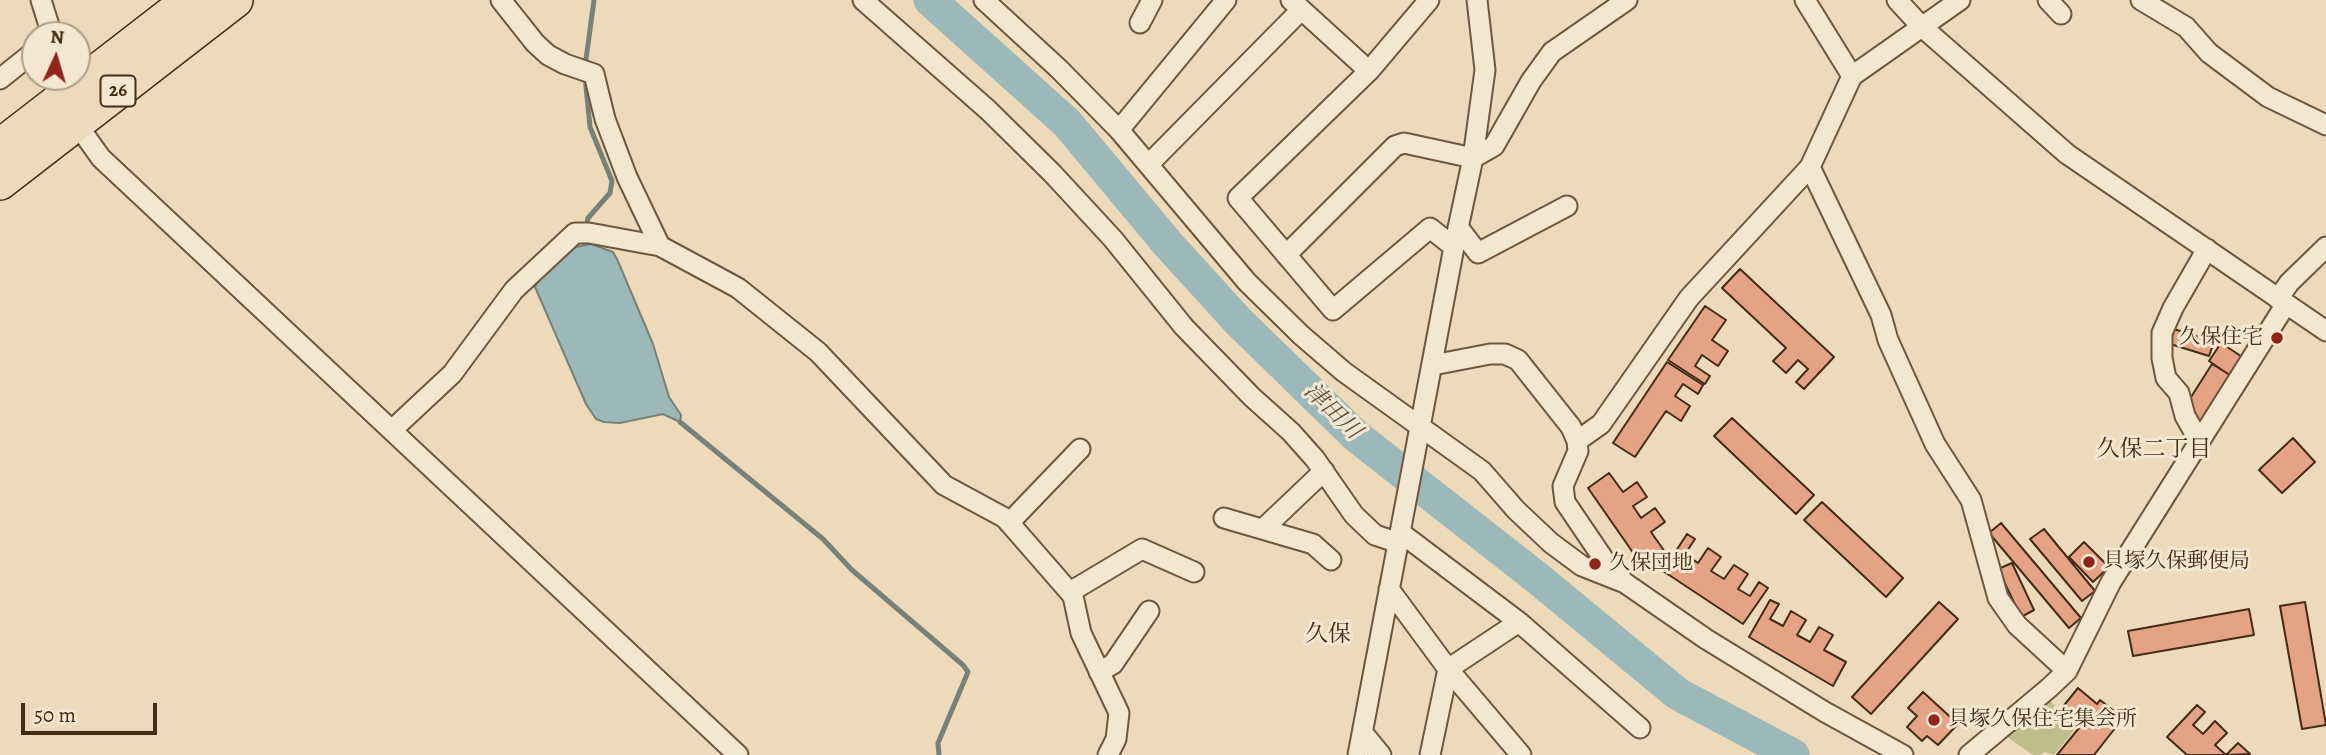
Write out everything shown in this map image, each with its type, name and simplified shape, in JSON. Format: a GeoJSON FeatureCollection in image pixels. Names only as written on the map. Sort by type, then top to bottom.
{"type":"FeatureCollection","features":[{"type":"Feature","properties":{"kind":"highway","name":"26"},"geometry":{"type":"LineString","coordinates":[[91,71],[190,0]]}},
{"type":"Feature","properties":{"kind":"highway","name":"26"},"geometry":{"type":"LineString","coordinates":[[0,182],[235,0]]}},
{"type":"Feature","properties":{"kind":"highway","name":"26"},"geometry":{"type":"LineString","coordinates":[[0,147],[66,91]]}},
{"type":"Feature","properties":{"kind":"street"},"geometry":{"type":"LineString","coordinates":[[41,0],[48,21]]}},
{"type":"Feature","properties":{"kind":"street"},"geometry":{"type":"LineString","coordinates":[[501,0],[548,55],[594,75],[605,119],[627,177],[660,246]]}},
{"type":"Feature","properties":{"kind":"street"},"geometry":{"type":"LineString","coordinates":[[863,0],[988,110],[1052,173],[1112,239],[1184,327],[1252,397],[1292,432],[1324,471],[1354,515],[1375,535],[1400,538],[1519,622],[1640,728]]}},
{"type":"Feature","properties":{"kind":"street"},"geometry":{"type":"LineString","coordinates":[[984,0],[1059,69],[1119,130],[1247,282],[1301,335],[1344,372],[1482,471],[1516,510],[1572,559],[1582,566],[1625,583]]}},
{"type":"Feature","properties":{"kind":"street"},"geometry":{"type":"LineString","coordinates":[[1140,23],[1152,0]]}},
{"type":"Feature","properties":{"kind":"street"},"geometry":{"type":"LineString","coordinates":[[1119,130],[1226,0]]}},
{"type":"Feature","properties":{"kind":"street"},"geometry":{"type":"LineString","coordinates":[[1429,0],[1369,71],[1238,198],[1333,310],[1430,228],[1454,247]]}},
{"type":"Feature","properties":{"kind":"street"},"geometry":{"type":"LineString","coordinates":[[1359,755],[1388,589],[1473,158],[1485,71],[1476,0]]}},
{"type":"Feature","properties":{"kind":"street"},"geometry":{"type":"LineString","coordinates":[[1286,255],[1395,146],[1404,143],[1473,158],[1494,146],[1531,81],[1552,52],[1627,0]]}},
{"type":"Feature","properties":{"kind":"street"},"geometry":{"type":"LineString","coordinates":[[1805,0],[1852,76]]}},
{"type":"Feature","properties":{"kind":"street"},"geometry":{"type":"LineString","coordinates":[[1897,0],[1921,26],[2067,154],[2326,331]]}},
{"type":"Feature","properties":{"kind":"street"},"geometry":{"type":"LineString","coordinates":[[1577,440],[1601,424],[1689,298],[1810,167],[1852,76],[1960,0]]}},
{"type":"Feature","properties":{"kind":"street"},"geometry":{"type":"LineString","coordinates":[[2141,0],[2186,27],[2209,53],[2268,97],[2326,125]]}},
{"type":"Feature","properties":{"kind":"street"},"geometry":{"type":"LineString","coordinates":[[1149,164],[1296,5],[1369,71]]}},
{"type":"Feature","properties":{"kind":"street"},"geometry":{"type":"LineString","coordinates":[[0,79],[21,62]]}},
{"type":"Feature","properties":{"kind":"street"},"geometry":{"type":"LineString","coordinates":[[78,91],[76,123],[101,158],[738,755]]}},
{"type":"Feature","properties":{"kind":"street"},"geometry":{"type":"LineString","coordinates":[[1810,167],[1881,315],[1888,340],[1935,444],[1970,500],[1998,598],[2017,625],[2067,671]]}},
{"type":"Feature","properties":{"kind":"street"},"geometry":{"type":"LineString","coordinates":[[1458,227],[1478,253],[1567,206]]}},
{"type":"Feature","properties":{"kind":"street"},"geometry":{"type":"LineString","coordinates":[[393,430],[452,374],[514,290],[582,233],[660,246],[738,288],[818,352],[944,485],[1006,518],[1073,596],[1081,633],[1119,713],[1116,739],[1108,755]]}},
{"type":"Feature","properties":{"kind":"street"},"geometry":{"type":"LineString","coordinates":[[1969,755],[2067,671],[2110,582],[2202,438],[2290,283],[2326,247]]}},
{"type":"Feature","properties":{"kind":"street"},"geometry":{"type":"LineString","coordinates":[[2202,438],[2193,430],[2185,416],[2179,393],[2166,379],[2162,358],[2162,333],[2173,307],[2207,249]]}},
{"type":"Feature","properties":{"kind":"street"},"geometry":{"type":"LineString","coordinates":[[1433,365],[1505,354],[1518,360],[1571,427],[1577,440],[1578,451],[1563,486],[1565,502],[1607,564],[1625,583],[1706,639],[1825,712],[1903,755]]}},
{"type":"Feature","properties":{"kind":"street"},"geometry":{"type":"LineString","coordinates":[[1009,523],[1080,449]]}},
{"type":"Feature","properties":{"kind":"street"},"geometry":{"type":"LineString","coordinates":[[1263,529],[1324,471]]}},
{"type":"Feature","properties":{"kind":"street"},"geometry":{"type":"LineString","coordinates":[[1224,518],[1313,544],[1331,560]]}},
{"type":"Feature","properties":{"kind":"street"},"geometry":{"type":"LineString","coordinates":[[1070,592],[1142,549],[1194,572]]}},
{"type":"Feature","properties":{"kind":"street"},"geometry":{"type":"LineString","coordinates":[[1388,589],[1448,669],[1521,755]]}},
{"type":"Feature","properties":{"kind":"street"},"geometry":{"type":"LineString","coordinates":[[1099,672],[1113,664],[1149,611]]}},
{"type":"Feature","properties":{"kind":"street"},"geometry":{"type":"LineString","coordinates":[[1430,755],[1448,669],[1519,622]]}},
{"type":"Feature","properties":{"kind":"street"},"geometry":{"type":"LineString","coordinates":[[1363,733],[1381,755]]}},
{"type":"Feature","properties":{"kind":"shaded area"},"geometry":{"type":"Polygon","coordinates":[[[2050,701],[2075,722],[2076,728],[2054,755],[2044,752],[2041,755],[2033,755],[2006,736],[2050,701]]]}},
{"type":"Feature","properties":{"kind":"water"},"geometry":{"type":"Polygon","coordinates":[[[591,244],[613,252],[617,259],[653,344],[669,397],[681,415],[680,422],[663,414],[620,423],[604,422],[596,419],[586,404],[535,287],[539,279],[571,248],[591,244]]]}},
{"type":"Feature","properties":{"kind":"building"},"geometry":{"type":"Polygon","coordinates":[[[1740,269],[1834,357],[1804,389],[1796,382],[1808,369],[1798,360],[1786,373],[1773,361],[1786,348],[1722,288],[1740,269]]]}},
{"type":"Feature","properties":{"kind":"building"},"geometry":{"type":"Polygon","coordinates":[[[1705,306],[1726,320],[1712,340],[1728,351],[1718,366],[1702,355],[1695,366],[1710,376],[1705,384],[1668,360],[1705,306]]]}},
{"type":"Feature","properties":{"kind":"building"},"geometry":{"type":"Polygon","coordinates":[[[2171,328],[2214,342],[2209,356],[2167,343],[2171,328]]]}},
{"type":"Feature","properties":{"kind":"building"},"geometry":{"type":"Polygon","coordinates":[[[2221,343],[2244,358],[2231,376],[2209,361],[2221,343]]]}},
{"type":"Feature","properties":{"kind":"building"},"geometry":{"type":"Polygon","coordinates":[[[1667,362],[1703,385],[1698,394],[1683,384],[1675,396],[1690,406],[1681,421],[1666,411],[1635,457],[1613,443],[1667,362]]]}},
{"type":"Feature","properties":{"kind":"building"},"geometry":{"type":"Polygon","coordinates":[[[2212,364],[2230,375],[2197,428],[2186,405],[2212,364]]]}},
{"type":"Feature","properties":{"kind":"building"},"geometry":{"type":"Polygon","coordinates":[[[1732,418],[1814,495],[1796,514],[1714,436],[1732,418]]]}},
{"type":"Feature","properties":{"kind":"building"},"geometry":{"type":"Polygon","coordinates":[[[2293,438],[2315,462],[2282,493],[2259,470],[2293,438]]]}},
{"type":"Feature","properties":{"kind":"building"},"geometry":{"type":"Polygon","coordinates":[[[1609,473],[1623,492],[1637,482],[1647,497],[1633,506],[1641,518],[1655,508],[1665,522],[1651,532],[1665,552],[1643,567],[1588,488],[1609,473]]]}},
{"type":"Feature","properties":{"kind":"building"},"geometry":{"type":"Polygon","coordinates":[[[1822,502],[1903,578],[1886,597],[1804,520],[1822,502]]]}},
{"type":"Feature","properties":{"kind":"building"},"geometry":{"type":"Polygon","coordinates":[[[2001,523],[2081,618],[2069,628],[1989,533],[2001,523]]]}},
{"type":"Feature","properties":{"kind":"building"},"geometry":{"type":"Polygon","coordinates":[[[2044,529],[2095,591],[2082,601],[2030,539],[2044,529]]]}},
{"type":"Feature","properties":{"kind":"building"},"geometry":{"type":"Polygon","coordinates":[[[1687,534],[1695,539],[1685,554],[1698,563],[1708,548],[1721,557],[1711,571],[1724,579],[1734,565],[1748,574],[1738,589],[1750,596],[1759,582],[1768,588],[1743,624],[1663,571],[1687,534]]]}},
{"type":"Feature","properties":{"kind":"building","name":"貝塚久保郵便局"},"geometry":{"type":"Polygon","coordinates":[[[2084,542],[2109,567],[2093,582],[2069,557],[2084,542]]]}},
{"type":"Feature","properties":{"kind":"building"},"geometry":{"type":"Polygon","coordinates":[[[2012,563],[2034,610],[2021,617],[1998,569],[2012,563]]]}},
{"type":"Feature","properties":{"kind":"building"},"geometry":{"type":"Polygon","coordinates":[[[1770,600],[1779,604],[1770,619],[1783,626],[1791,611],[1806,620],[1797,635],[1810,642],[1819,627],[1833,635],[1824,650],[1846,662],[1833,686],[1749,637],[1770,600]]]}},
{"type":"Feature","properties":{"kind":"building"},"geometry":{"type":"Polygon","coordinates":[[[1939,602],[1958,619],[1871,714],[1852,697],[1939,602]]]}},
{"type":"Feature","properties":{"kind":"building"},"geometry":{"type":"Polygon","coordinates":[[[2305,602],[2326,725],[2302,729],[2280,606],[2305,602]]]}},
{"type":"Feature","properties":{"kind":"building"},"geometry":{"type":"Polygon","coordinates":[[[2249,609],[2254,635],[2133,656],[2128,631],[2249,609]]]}},
{"type":"Feature","properties":{"kind":"building"},"geometry":{"type":"Polygon","coordinates":[[[2078,688],[2097,704],[2100,700],[2123,718],[2094,755],[2057,755],[2079,728],[2078,722],[2061,709],[2078,688]]]}},
{"type":"Feature","properties":{"kind":"building","name":"貝塚久保住宅集会所"},"geometry":{"type":"Polygon","coordinates":[[[1923,692],[1958,724],[1938,745],[1927,736],[1922,741],[1907,727],[1917,716],[1908,708],[1923,692]]]}},
{"type":"Feature","properties":{"kind":"building"},"geometry":{"type":"Polygon","coordinates":[[[2197,705],[2205,712],[2193,725],[2203,734],[2215,721],[2227,733],[2215,745],[2226,755],[2187,755],[2167,737],[2197,705]]]}},
{"type":"Feature","properties":{"kind":"building"},"geometry":{"type":"Polygon","coordinates":[[[2238,743],[2250,754],[2226,755],[2238,743]]]}},
{"type":"Feature","properties":{"kind":"waterway"},"geometry":{"type":"LineString","coordinates":[[585,67],[594,0]]}},
{"type":"Feature","properties":{"kind":"waterway","name":"津田川"},"geometry":{"type":"LineString","coordinates":[[930,0],[1067,123],[1167,243],[1238,321],[1356,436],[1536,577],[1678,694],[1793,755]]}},
{"type":"Feature","properties":{"kind":"waterway"},"geometry":{"type":"LineString","coordinates":[[585,76],[590,127],[612,181],[610,193],[588,218],[586,228]]}},
{"type":"Feature","properties":{"kind":"waterway"},"geometry":{"type":"LineString","coordinates":[[680,422],[823,539],[852,570],[963,665],[968,672],[938,743],[939,755]]}},
{"type":"Feature","properties":{"kind":"place","name":"久保住宅"},"geometry":{"type":"Point","coordinates":[2277,338]}},
{"type":"Feature","properties":{"kind":"place","name":"貝塚久保郵便局"},"geometry":{"type":"Point","coordinates":[2089,562]}},
{"type":"Feature","properties":{"kind":"place","name":"久保団地"},"geometry":{"type":"Point","coordinates":[1595,564]}},
{"type":"Feature","properties":{"kind":"place","name":"貝塚久保住宅集会所"},"geometry":{"type":"Point","coordinates":[1934,720]}},
{"type":"Feature","properties":{"kind":"district","name":"久保二丁目"},"geometry":{"type":"Point","coordinates":[2154,450]}},
{"type":"Feature","properties":{"kind":"district","name":"久保"},"geometry":{"type":"Point","coordinates":[1328,635]}}]}
